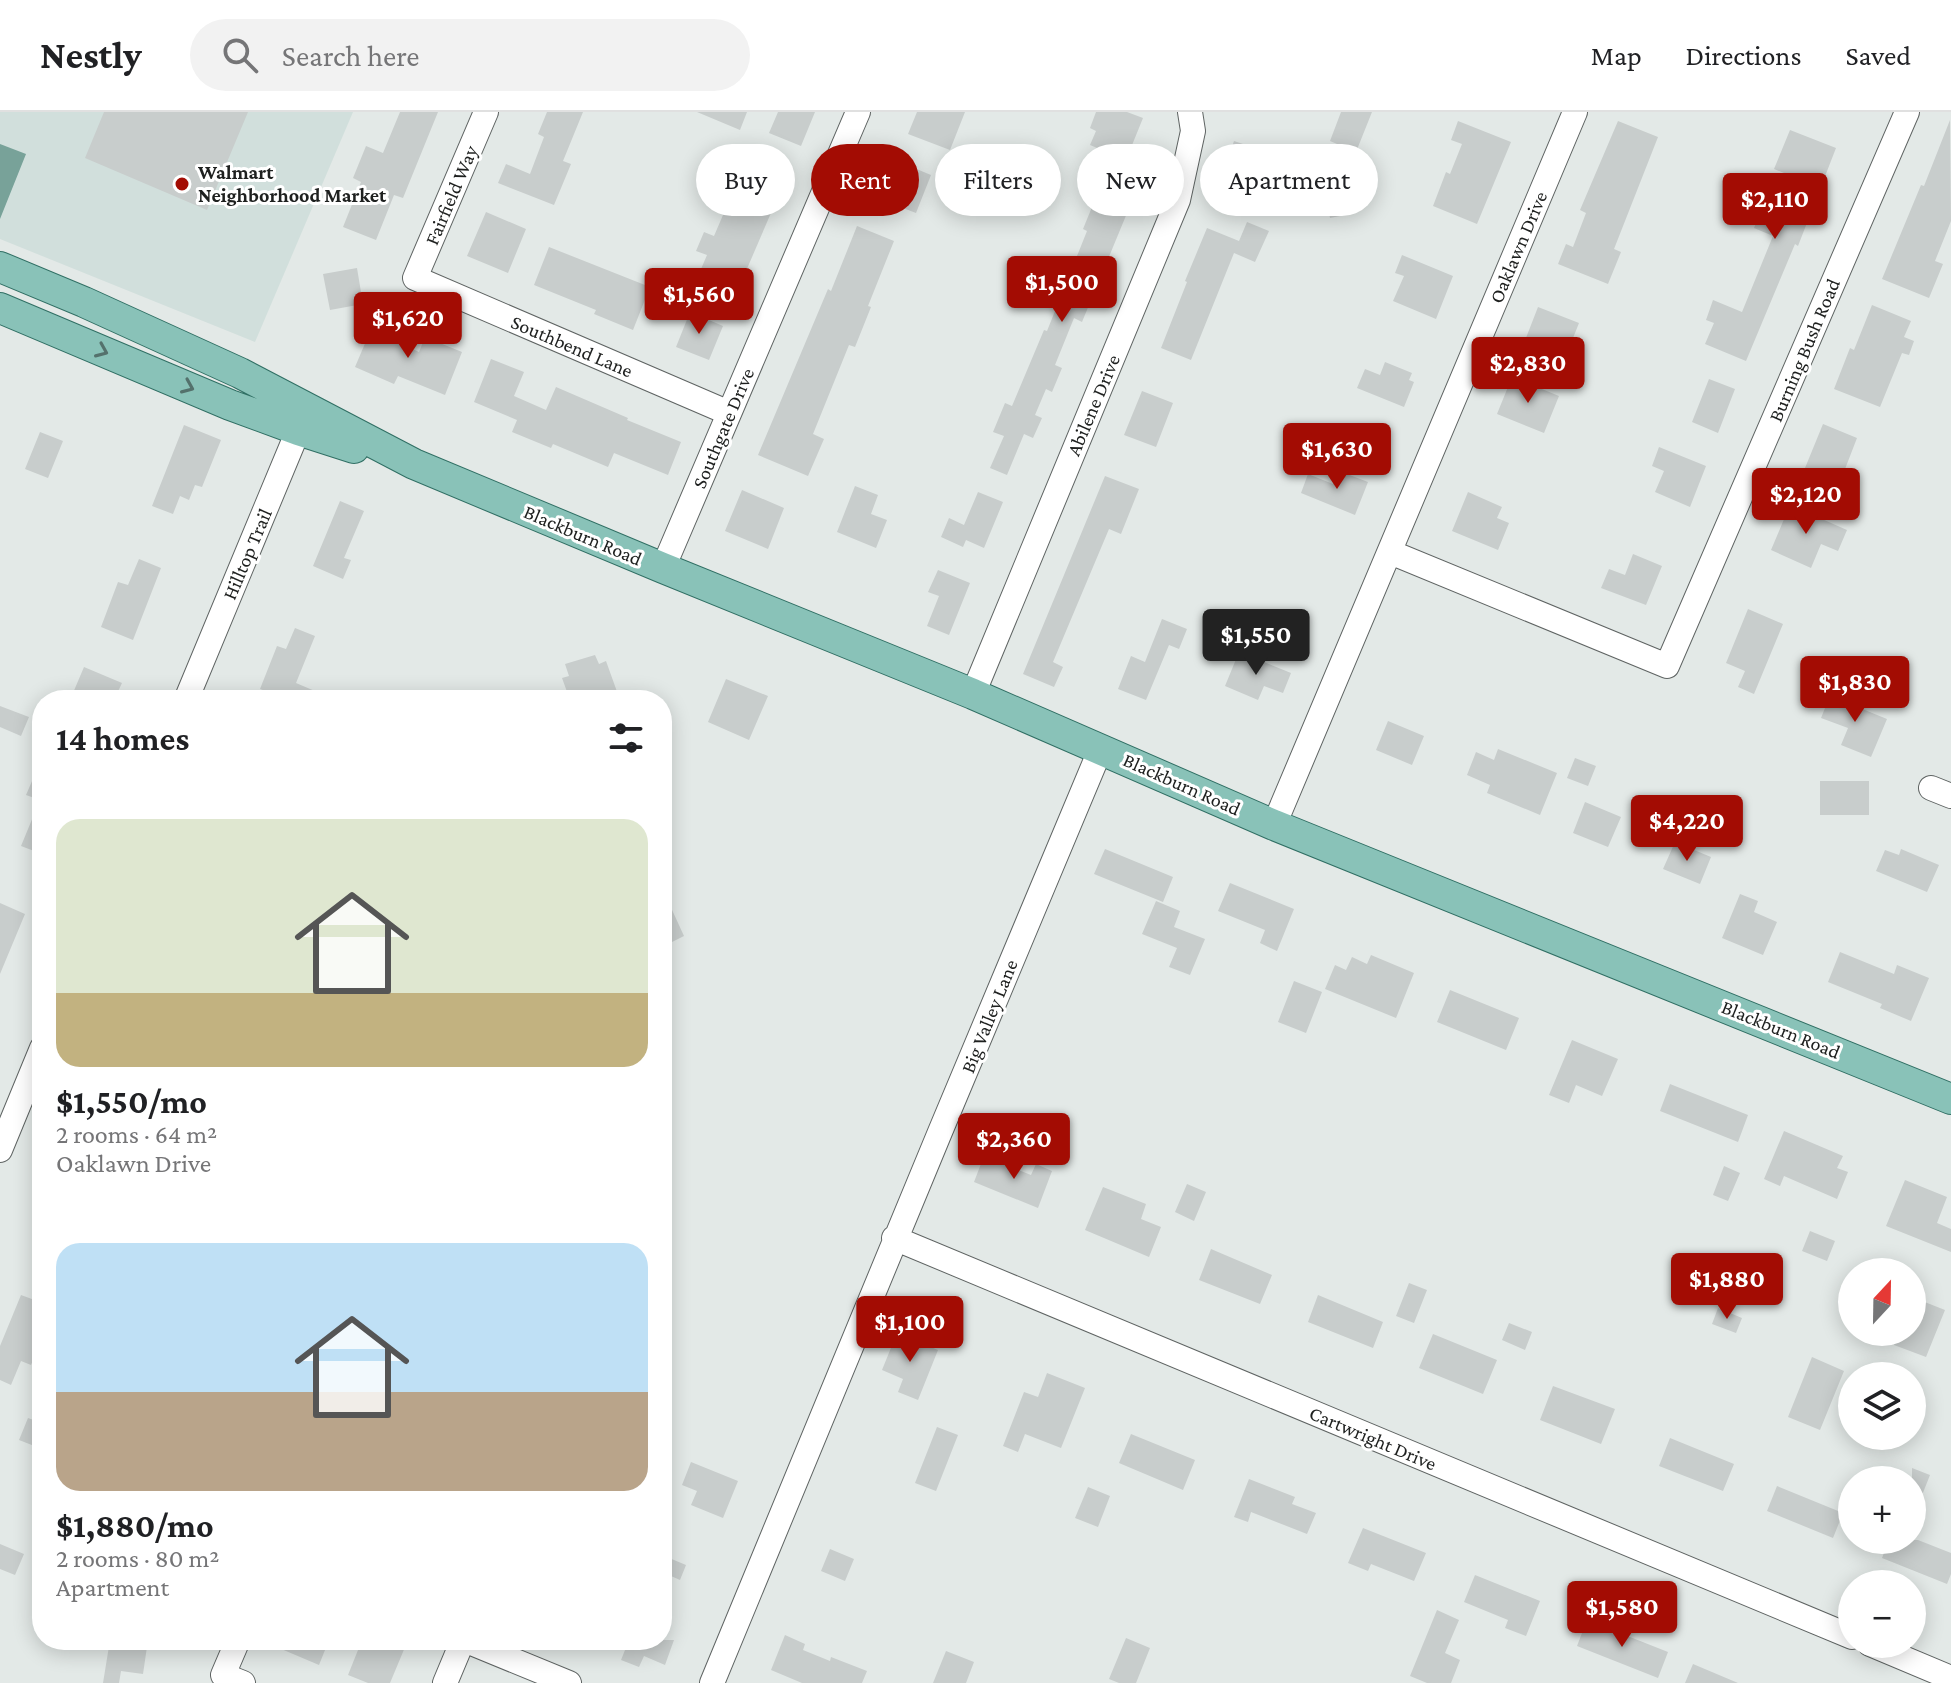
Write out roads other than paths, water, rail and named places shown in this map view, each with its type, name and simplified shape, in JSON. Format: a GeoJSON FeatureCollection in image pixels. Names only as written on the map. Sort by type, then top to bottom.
{"type":"FeatureCollection","features":[{"type":"Feature","properties":{"kind":"main road","name":"Blackburn Road"},"geometry":{"type":"LineString","coordinates":[[0,267],[240,373],[341,444],[414,464],[973,694],[1274,825],[1951,1099]]}},
{"type":"Feature","properties":{"kind":"main road"},"geometry":{"type":"LineString","coordinates":[[0,289],[84,302]]}},
{"type":"Feature","properties":{"kind":"main road","name":"Blackburn Road"},"geometry":{"type":"LineString","coordinates":[[0,308],[145,369],[303,419]]}},
{"type":"Feature","properties":{"kind":"main road"},"geometry":{"type":"LineString","coordinates":[[145,369],[160,337]]}},
{"type":"Feature","properties":{"kind":"street","name":"Fairfield Way"},"geometry":{"type":"LineString","coordinates":[[415,278],[486,112]]}},
{"type":"Feature","properties":{"kind":"street","name":"Southgate Drive"},"geometry":{"type":"LineString","coordinates":[[663,568],[858,112]]}},
{"type":"Feature","properties":{"kind":"street","name":"Abilene Drive"},"geometry":{"type":"LineString","coordinates":[[973,694],[1178,200],[1193,131],[1190,112]]}},
{"type":"Feature","properties":{"kind":"street","name":"Oaklawn Drive"},"geometry":{"type":"LineString","coordinates":[[1274,825],[1575,112]]}},
{"type":"Feature","properties":{"kind":"street","name":"Burning Bush Road"},"geometry":{"type":"LineString","coordinates":[[1390,552],[1667,666],[1907,112]]}},
{"type":"Feature","properties":{"kind":"street","name":"Southbend Lane"},"geometry":{"type":"LineString","coordinates":[[415,278],[729,413]]}},
{"type":"Feature","properties":{"kind":"street","name":"Hilltop Trail"},"geometry":{"type":"LineString","coordinates":[[190,690],[303,419]]}},
{"type":"Feature","properties":{"kind":"street","name":"Big Valley Lane"},"geometry":{"type":"LineString","coordinates":[[712,1683],[894,1238],[1101,748]]}},
{"type":"Feature","properties":{"kind":"street"},"geometry":{"type":"LineString","coordinates":[[0,1150],[32,1072]]}},
{"type":"Feature","properties":{"kind":"street","name":"Cartwright Drive"},"geometry":{"type":"LineString","coordinates":[[894,1238],[1838,1631]]}},
{"type":"Feature","properties":{"kind":"street"},"geometry":{"type":"LineString","coordinates":[[234,1650],[223,1675],[243,1683]]}},
{"type":"Feature","properties":{"kind":"street"},"geometry":{"type":"LineString","coordinates":[[445,1683],[459,1650]]}},
{"type":"Feature","properties":{"kind":"street"},"geometry":{"type":"LineString","coordinates":[[488,1650],[569,1683]]}},
{"type":"Feature","properties":{"kind":"street"},"geometry":{"type":"LineString","coordinates":[[1903,1658],[1951,1678]]}},
{"type":"Feature","properties":{"kind":"place","name":"Walmart Neighborhood Market"},"geometry":{"type":"Point","coordinates":[182,184]}}]}
